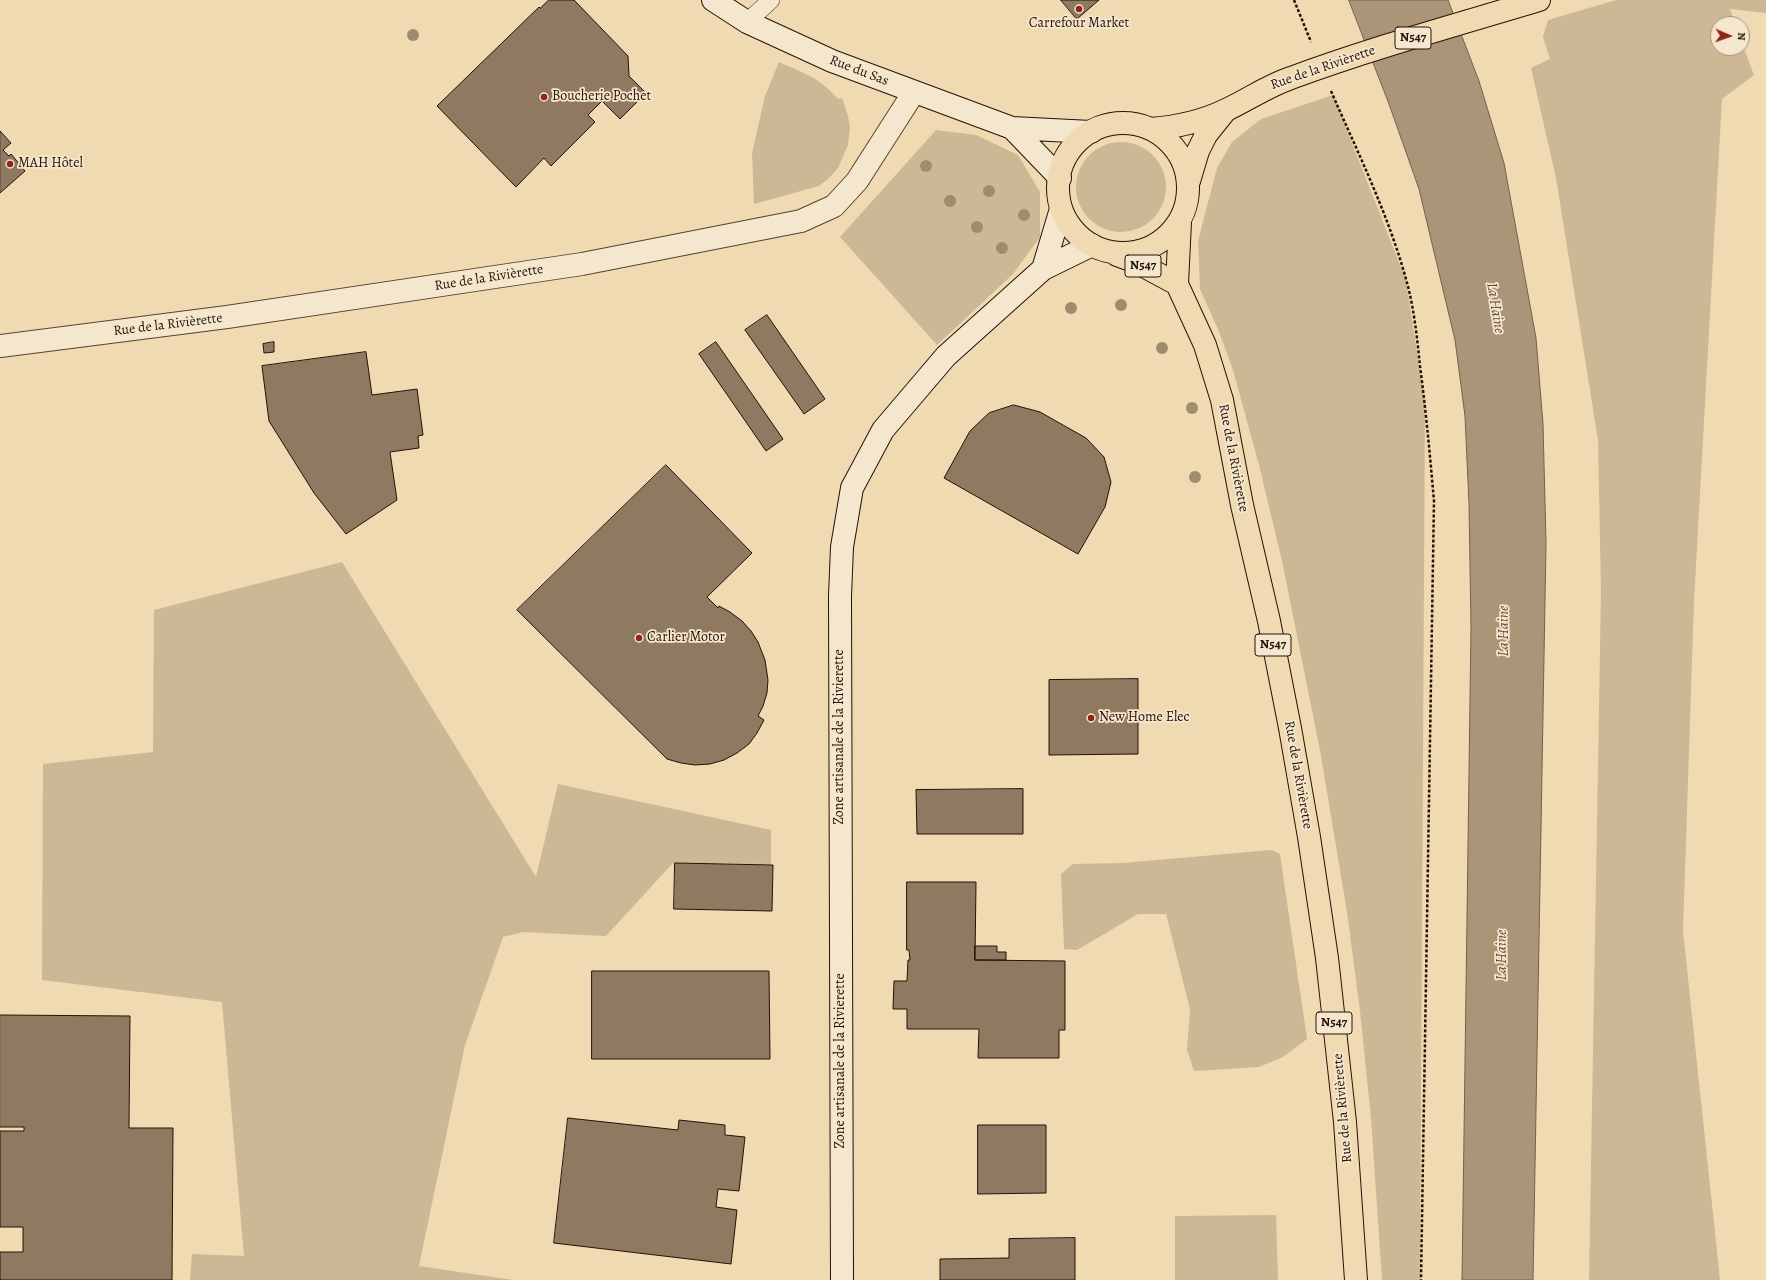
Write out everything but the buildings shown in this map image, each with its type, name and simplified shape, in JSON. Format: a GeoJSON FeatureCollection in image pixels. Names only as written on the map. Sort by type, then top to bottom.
{"type":"FeatureCollection","features":[{"type":"Feature","properties":{"kind":"main road","name":"Rue de la Rivièrette"},"geometry":{"type":"LineString","coordinates":[[1150,129],[1184,126],[1226,110],[1258,92],[1289,78],[1329,64],[1539,0]]}},
{"type":"Feature","properties":{"kind":"main road","name":"Rue de la Rivièrette"},"geometry":{"type":"LineString","coordinates":[[1189,182],[1198,152],[1206,135],[1226,110]]}},
{"type":"Feature","properties":{"kind":"main road"},"geometry":{"type":"LineString","coordinates":[[1120,122],[1139,124],[1150,129],[1156,131],[1171,143],[1183,161],[1189,182],[1188,203],[1180,222],[1166,239],[1148,249],[1127,254],[1100,249],[1087,243],[1071,228],[1061,209],[1058,189],[1061,168],[1071,149],[1091,132],[1101,126],[1120,122]]}},
{"type":"Feature","properties":{"kind":"main road","name":"Rue de la Rivièrette"},"geometry":{"type":"LineString","coordinates":[[1180,222],[1177,284],[1205,345],[1222,400],[1242,505],[1269,621],[1309,837],[1327,958],[1345,1122],[1356,1280]]}},
{"type":"Feature","properties":{"kind":"main road","name":"N547"},"geometry":{"type":"LineString","coordinates":[[1100,249],[1136,262],[1177,284]]}},
{"type":"Feature","properties":{"kind":"street","name":"Rue du Sas"},"geometry":{"type":"LineString","coordinates":[[713,0],[747,22],[832,61],[1012,128],[1091,132]]}},
{"type":"Feature","properties":{"kind":"street","name":"Rue de la Rivièrette"},"geometry":{"type":"LineString","coordinates":[[0,346],[227,318],[582,264],[801,221],[834,206],[857,181],[914,92]]}},
{"type":"Feature","properties":{"kind":"street","name":"Rue du Sas"},"geometry":{"type":"LineString","coordinates":[[1012,128],[1060,178]]}},
{"type":"Feature","properties":{"kind":"street"},"geometry":{"type":"LineString","coordinates":[[1043,269],[1061,209]]}},
{"type":"Feature","properties":{"kind":"street","name":"Zone artisanale de la Rivierette"},"geometry":{"type":"LineString","coordinates":[[842,1280],[840,596],[842,547],[852,488],[883,430],[941,362],[1043,269],[1100,249]]}},
{"type":"Feature","properties":{"kind":"lane"},"geometry":{"type":"LineString","coordinates":[[747,22],[771,0]]}},
{"type":"Feature","properties":{"kind":"path"},"geometry":{"type":"LineString","coordinates":[[1294,0],[1329,64],[1361,158],[1385,216],[1406,280],[1418,343],[1428,428],[1434,501],[1421,1280]]}},
{"type":"Feature","properties":{"kind":"shaded area"},"geometry":{"type":"Polygon","coordinates":[[[1616,0],[1766,0],[1766,13],[1730,9],[1732,16],[1710,16],[1710,56],[1747,56],[1754,75],[1722,99],[1694,601],[1683,931],[1720,1280],[1589,1280],[1601,592],[1598,440],[1556,178],[1531,68],[1550,59],[1543,37],[1548,20],[1616,0]]]}},
{"type":"Feature","properties":{"kind":"shaded area"},"geometry":{"type":"Polygon","coordinates":[[[779,62],[818,81],[838,99],[842,98],[850,128],[848,145],[838,168],[819,186],[754,204],[752,153],[765,96],[779,62]]]}},
{"type":"Feature","properties":{"kind":"shaded area"},"geometry":{"type":"Polygon","coordinates":[[[1333,95],[1406,280],[1425,404],[1420,1280],[1382,1280],[1371,1118],[1360,1011],[1347,912],[1320,750],[1282,561],[1259,465],[1233,370],[1218,329],[1200,289],[1198,241],[1217,168],[1232,142],[1261,119],[1333,95]]]}},
{"type":"Feature","properties":{"kind":"shaded area"},"geometry":{"type":"Polygon","coordinates":[[[936,130],[976,135],[1018,155],[1040,192],[1040,237],[1013,274],[937,345],[840,237],[936,130]]]}},
{"type":"Feature","properties":{"kind":"shaded area"},"geometry":{"type":"Polygon","coordinates":[[[1121,142],[1138,146],[1153,155],[1162,170],[1166,187],[1162,204],[1153,219],[1138,228],[1121,232],[1104,228],[1089,219],[1080,204],[1076,187],[1080,170],[1089,155],[1104,146],[1121,142]]]}},
{"type":"Feature","properties":{"kind":"shaded area"},"geometry":{"type":"Polygon","coordinates":[[[342,562],[536,877],[558,784],[771,830],[771,864],[673,863],[606,936],[523,932],[503,937],[465,1045],[419,1266],[513,1280],[190,1280],[192,1254],[244,1256],[222,1002],[42,980],[43,764],[153,752],[154,610],[342,562]]]}},
{"type":"Feature","properties":{"kind":"shaded area"},"geometry":{"type":"Polygon","coordinates":[[[1271,850],[1280,854],[1307,1039],[1283,1057],[1259,1067],[1194,1071],[1187,1050],[1190,1009],[1166,914],[1138,914],[1077,950],[1064,949],[1061,874],[1073,864],[1123,863],[1271,850]]]}},
{"type":"Feature","properties":{"kind":"shaded area"},"geometry":{"type":"Polygon","coordinates":[[[1276,1215],[1278,1280],[1175,1280],[1175,1216],[1276,1215]]]}},
{"type":"Feature","properties":{"kind":"water","name":"La Haine"},"geometry":{"type":"Polygon","coordinates":[[[1349,0],[1448,0],[1479,81],[1504,163],[1536,338],[1543,424],[1546,543],[1533,1280],[1462,1280],[1471,628],[1469,503],[1465,416],[1455,340],[1419,189],[1389,104],[1349,0]]]}},
{"type":"Feature","properties":{"kind":"place","name":"Carrefour Market"},"geometry":{"type":"Point","coordinates":[1079,9]}},
{"type":"Feature","properties":{"kind":"place","name":"Boucherie Pochet"},"geometry":{"type":"Point","coordinates":[544,97]}},
{"type":"Feature","properties":{"kind":"place","name":"MAH Hôtel"},"geometry":{"type":"Point","coordinates":[10,164]}},
{"type":"Feature","properties":{"kind":"place","name":"Carlier Motor"},"geometry":{"type":"Point","coordinates":[639,638]}},
{"type":"Feature","properties":{"kind":"place","name":"New Home Elec"},"geometry":{"type":"Point","coordinates":[1091,718]}}]}
